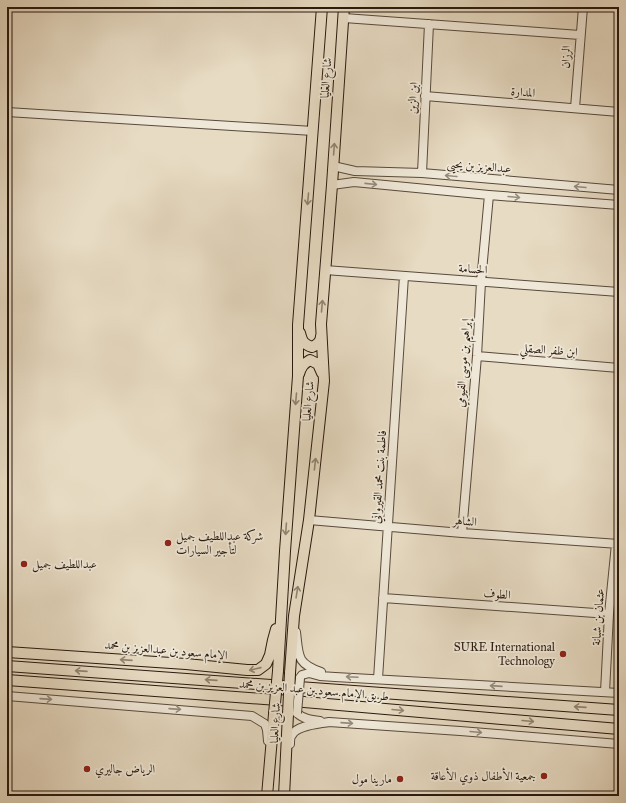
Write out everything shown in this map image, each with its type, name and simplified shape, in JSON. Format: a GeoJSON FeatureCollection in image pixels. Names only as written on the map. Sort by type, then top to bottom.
{"type":"FeatureCollection","features":[{"type":"Feature","properties":{"kind":"main road","name":"شارع العليا"},"geometry":{"type":"LineString","coordinates":[[267,796],[278,671],[285,544],[298,376],[298,325],[322,7]]}},
{"type":"Feature","properties":{"kind":"main road","name":"شارع العليا"},"geometry":{"type":"LineString","coordinates":[[284,796],[285,771],[293,713],[290,673],[294,616],[309,520],[324,381],[321,324],[344,7]]}},
{"type":"Feature","properties":{"kind":"main road"},"geometry":{"type":"LineString","coordinates":[[298,325],[302,341],[306,345],[312,347],[321,339],[321,324]]}},
{"type":"Feature","properties":{"kind":"main road"},"geometry":{"type":"LineString","coordinates":[[298,376],[304,363],[310,360],[318,364],[324,381]]}},
{"type":"Feature","properties":{"kind":"main road","name":"الإمام سعود بن عبدالعزيز بن محمد"},"geometry":{"type":"LineString","coordinates":[[7,652],[258,670],[266,664],[270,655],[282,612]]}},
{"type":"Feature","properties":{"kind":"main road","name":"طريق الإمام سعود بن عبد العزيز بن محمد"},"geometry":{"type":"LineString","coordinates":[[7,666],[619,710]]}},
{"type":"Feature","properties":{"kind":"main road","name":"طريق الإمام سعود بن عبد العزيز بن محمد"},"geometry":{"type":"LineString","coordinates":[[7,680],[304,702],[619,729]]}},
{"type":"Feature","properties":{"kind":"street","name":"الرزان"},"geometry":{"type":"LineString","coordinates":[[575,108],[583,7]]}},
{"type":"Feature","properties":{"kind":"street"},"geometry":{"type":"LineString","coordinates":[[344,18],[580,35]]}},
{"type":"Feature","properties":{"kind":"street","name":"ابن الزين"},"geometry":{"type":"LineString","coordinates":[[422,173],[429,24]]}},
{"type":"Feature","properties":{"kind":"street","name":"المدارة"},"geometry":{"type":"LineString","coordinates":[[425,96],[619,112]]}},
{"type":"Feature","properties":{"kind":"street"},"geometry":{"type":"LineString","coordinates":[[7,112],[313,131]]}},
{"type":"Feature","properties":{"kind":"street","name":"عبدالعزيز بن يحيى"},"geometry":{"type":"LineString","coordinates":[[333,166],[355,171],[422,173],[619,190]]}},
{"type":"Feature","properties":{"kind":"street"},"geometry":{"type":"LineString","coordinates":[[354,182],[355,171]]}},
{"type":"Feature","properties":{"kind":"street"},"geometry":{"type":"LineString","coordinates":[[332,185],[354,182],[489,195],[619,205]]}},
{"type":"Feature","properties":{"kind":"street"},"geometry":{"type":"LineString","coordinates":[[598,204],[600,189]]}},
{"type":"Feature","properties":{"kind":"street","name":"إبراهيم بن موسى الفيومي"},"geometry":{"type":"LineString","coordinates":[[462,533],[489,195]]}},
{"type":"Feature","properties":{"kind":"street","name":"الحسامة"},"geometry":{"type":"LineString","coordinates":[[325,270],[619,292]]}},
{"type":"Feature","properties":{"kind":"street","name":"فاطمة بنت محمد القيرواني"},"geometry":{"type":"LineString","coordinates":[[378,679],[404,276]]}},
{"type":"Feature","properties":{"kind":"street","name":"ابن ظفر الصقلي"},"geometry":{"type":"LineString","coordinates":[[477,356],[619,368]]}},
{"type":"Feature","properties":{"kind":"street","name":"الشاهر"},"geometry":{"type":"LineString","coordinates":[[309,520],[617,544]]}},
{"type":"Feature","properties":{"kind":"street","name":"عثمان بن شبانة"},"geometry":{"type":"LineString","coordinates":[[605,692],[610,614],[617,544]]}},
{"type":"Feature","properties":{"kind":"street","name":"الطوف"},"geometry":{"type":"LineString","coordinates":[[383,598],[610,614]]}},
{"type":"Feature","properties":{"kind":"street"},"geometry":{"type":"LineString","coordinates":[[294,616],[298,654],[303,663],[314,670],[335,677]]}},
{"type":"Feature","properties":{"kind":"street"},"geometry":{"type":"LineString","coordinates":[[619,693],[335,677],[320,676],[309,673],[302,675],[300,678],[293,713],[308,719],[329,722],[619,744]]}},
{"type":"Feature","properties":{"kind":"street"},"geometry":{"type":"LineString","coordinates":[[7,696],[252,716],[265,724],[267,730],[270,766]]}},
{"type":"Feature","properties":{"kind":"street"},"geometry":{"type":"LineString","coordinates":[[285,771],[291,735],[296,730],[301,728],[329,722]]}},
{"type":"Feature","properties":{"kind":"place","name":"شركة عبداللطيف جميل لتأجير السيارات"},"geometry":{"type":"Point","coordinates":[168,543]}},
{"type":"Feature","properties":{"kind":"place","name":"عبداللطيف جميل"},"geometry":{"type":"Point","coordinates":[24,564]}},
{"type":"Feature","properties":{"kind":"place","name":"SURE International Technology"},"geometry":{"type":"Point","coordinates":[563,654]}},
{"type":"Feature","properties":{"kind":"place","name":"الرياض جاليري"},"geometry":{"type":"Point","coordinates":[87,769]}},
{"type":"Feature","properties":{"kind":"place","name":"جمعية الأطفال ذوي الأعاقة"},"geometry":{"type":"Point","coordinates":[544,776]}},
{"type":"Feature","properties":{"kind":"place","name":"مارينا مول"},"geometry":{"type":"Point","coordinates":[400,779]}}]}
